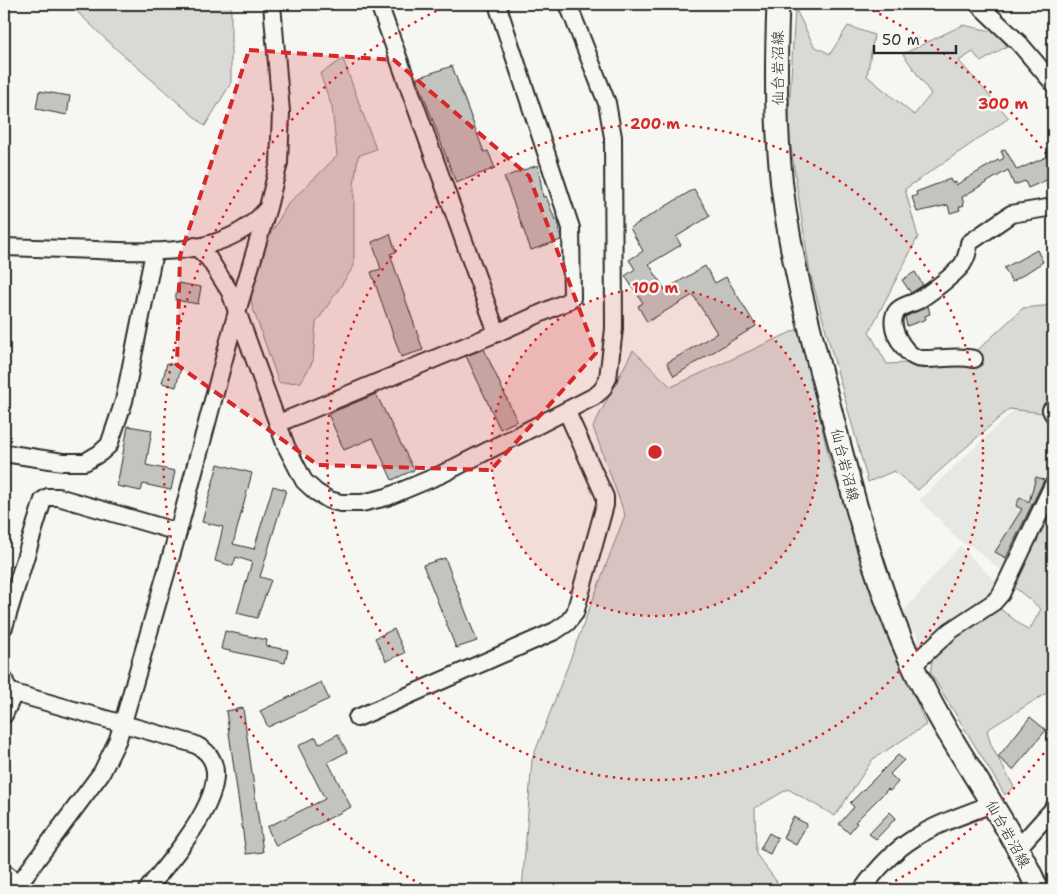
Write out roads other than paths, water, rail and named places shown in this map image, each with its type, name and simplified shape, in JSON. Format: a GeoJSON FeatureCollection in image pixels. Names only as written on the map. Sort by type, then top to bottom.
{"type":"FeatureCollection","features":[{"type":"Feature","properties":{"kind":"main road","name":"仙台岩沼線"},"geometry":{"type":"LineString","coordinates":[[778,4],[778,123],[789,238],[815,351],[857,513],[887,606],[912,666],[1018,848],[1038,890]]}},
{"type":"Feature","properties":{"kind":"street"},"geometry":{"type":"LineString","coordinates":[[4,872],[20,888],[102,772],[118,739],[178,532],[236,311],[268,207],[279,163],[280,112],[272,4]]}},
{"type":"Feature","properties":{"kind":"street"},"geometry":{"type":"LineString","coordinates":[[380,4],[497,333]]}},
{"type":"Feature","properties":{"kind":"street"},"geometry":{"type":"LineString","coordinates":[[279,423],[497,333],[572,298],[574,287],[571,228],[497,4]]}},
{"type":"Feature","properties":{"kind":"street"},"geometry":{"type":"LineString","coordinates":[[195,246],[220,273],[279,423],[286,446],[304,481],[329,500],[362,503],[387,497],[442,474],[567,412],[595,396],[602,390],[608,378],[614,329],[612,123],[607,103],[568,4]]}},
{"type":"Feature","properties":{"kind":"street"},"geometry":{"type":"LineString","coordinates":[[978,4],[1019,43],[1053,83]]}},
{"type":"Feature","properties":{"kind":"street"},"geometry":{"type":"LineString","coordinates":[[4,247],[154,252],[210,244],[245,229],[268,207]]}},
{"type":"Feature","properties":{"kind":"street"},"geometry":{"type":"LineString","coordinates":[[974,359],[962,356],[919,359],[909,354],[900,345],[896,334],[894,317],[898,310],[918,300],[955,272],[968,254],[969,243],[1011,214],[1053,207]]}},
{"type":"Feature","properties":{"kind":"street"},"geometry":{"type":"LineString","coordinates":[[4,453],[63,462],[85,462],[100,453],[108,444],[124,401],[154,252]]}},
{"type":"Feature","properties":{"kind":"street"},"geometry":{"type":"LineString","coordinates":[[357,718],[555,631],[567,623],[575,613],[605,505],[605,497],[567,412]]}},
{"type":"Feature","properties":{"kind":"street"},"geometry":{"type":"LineString","coordinates":[[912,666],[950,631],[994,602],[1001,594],[1053,485]]}},
{"type":"Feature","properties":{"kind":"street"},"geometry":{"type":"LineString","coordinates":[[4,627],[43,500],[48,497],[58,497],[178,532]]}},
{"type":"Feature","properties":{"kind":"street"},"geometry":{"type":"LineString","coordinates":[[4,680],[8,690],[14,693],[202,748],[213,762],[216,770],[216,781],[211,799],[147,890]]}},
{"type":"Feature","properties":{"kind":"street"},"geometry":{"type":"LineString","coordinates":[[4,715],[14,693]]}},
{"type":"Feature","properties":{"kind":"street"},"geometry":{"type":"LineString","coordinates":[[862,890],[872,875],[892,855],[918,834],[992,804]]}},
{"type":"Feature","properties":{"kind":"street"},"geometry":{"type":"LineString","coordinates":[[1018,848],[1053,808]]}}]}
